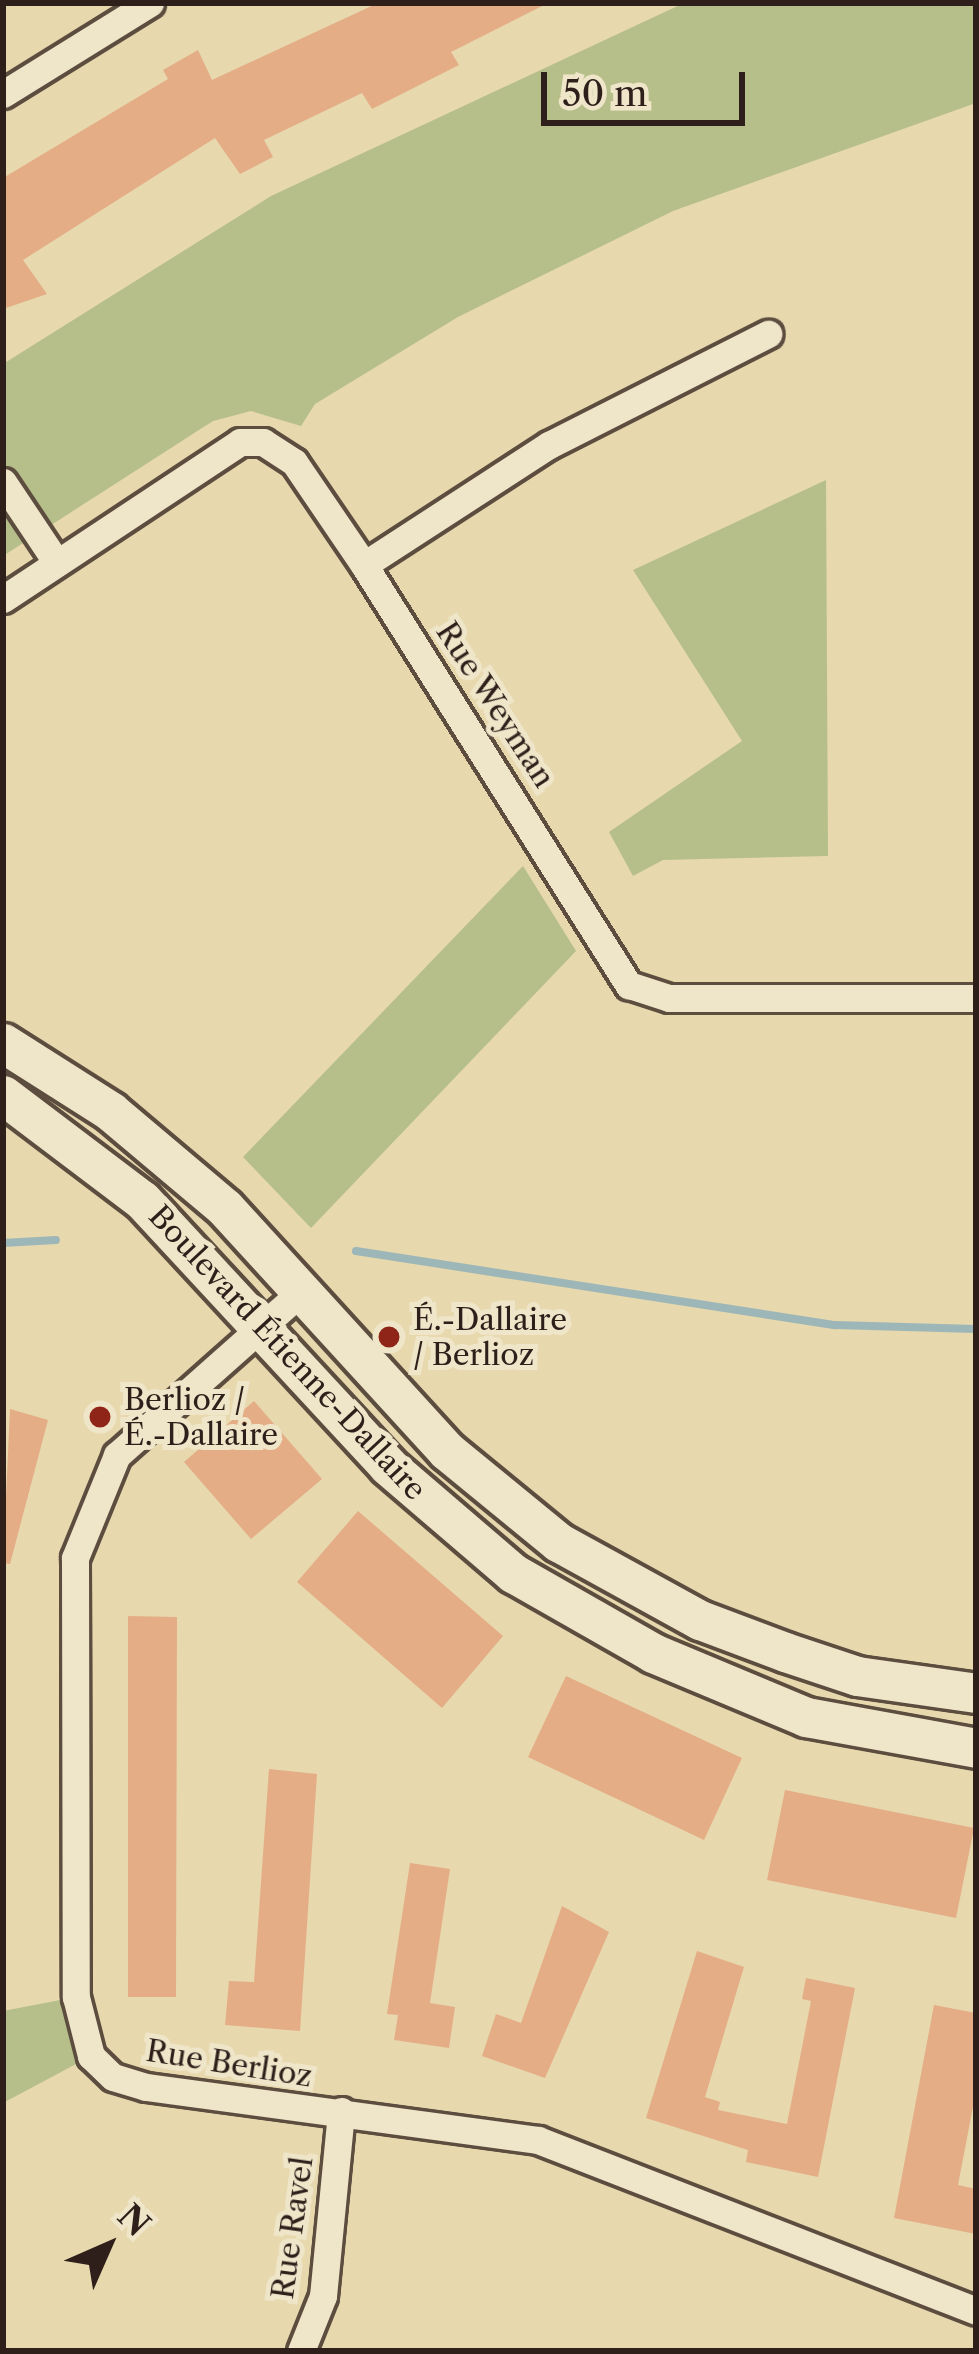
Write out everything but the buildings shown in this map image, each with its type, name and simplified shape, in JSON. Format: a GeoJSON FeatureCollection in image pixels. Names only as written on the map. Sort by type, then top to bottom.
{"type":"FeatureCollection","features":[{"type":"Feature","properties":{"kind":"street"},"geometry":{"type":"LineString","coordinates":[[3,94],[150,3]]}},
{"type":"Feature","properties":{"kind":"street"},"geometry":{"type":"LineString","coordinates":[[364,565],[549,445],[768,334]]}},
{"type":"Feature","properties":{"kind":"street","name":"Rue Weyman"},"geometry":{"type":"LineString","coordinates":[[3,598],[240,442],[263,442],[293,462],[364,565],[629,985],[669,998],[976,998]]}},
{"type":"Feature","properties":{"kind":"street"},"geometry":{"type":"LineString","coordinates":[[3,482],[57,563]]}},
{"type":"Feature","properties":{"kind":"street","name":"Boulevard Étienne-Dallaire"},"geometry":{"type":"LineString","coordinates":[[3,1043],[157,1150],[303,1290],[447,1451],[575,1552],[700,1620],[785,1652],[857,1676],[976,1693]]}},
{"type":"Feature","properties":{"kind":"street","name":"Boulevard Étienne-Dallaire"},"geometry":{"type":"LineString","coordinates":[[3,1095],[127,1187],[262,1323],[388,1466],[513,1573],[574,1611],[806,1717],[976,1748]]}},
{"type":"Feature","properties":{"kind":"street","name":"Rue Berlioz"},"geometry":{"type":"LineString","coordinates":[[303,1290],[117,1456],[75,1558],[78,2026],[112,2077],[538,2140],[976,2312]]}},
{"type":"Feature","properties":{"kind":"street","name":"Rue Ravel"},"geometry":{"type":"LineString","coordinates":[[301,2351],[323,2296],[341,2111]]}},
{"type":"Feature","properties":{"kind":"green space"},"geometry":{"type":"Polygon","coordinates":[[[684,3],[976,3],[976,103],[673,211],[458,317],[315,404],[301,426],[251,411],[213,421],[3,556],[3,364],[271,196],[684,3]]]}},
{"type":"Feature","properties":{"kind":"green space"},"geometry":{"type":"Polygon","coordinates":[[[826,480],[828,856],[663,860],[633,876],[609,832],[742,741],[633,570],[826,480]]]}},
{"type":"Feature","properties":{"kind":"green space"},"geometry":{"type":"Polygon","coordinates":[[[523,866],[576,951],[311,1228],[243,1157],[523,866]]]}},
{"type":"Feature","properties":{"kind":"green space"},"geometry":{"type":"Polygon","coordinates":[[[76,1997],[91,2056],[3,2103],[3,2011],[76,1997]]]}},
{"type":"Feature","properties":{"kind":"waterway"},"geometry":{"type":"LineString","coordinates":[[3,1243],[56,1240]]}},
{"type":"Feature","properties":{"kind":"waterway"},"geometry":{"type":"LineString","coordinates":[[356,1251],[835,1325],[976,1329]]}},
{"type":"Feature","properties":{"kind":"place","name":"É.-Dallaire / Berlioz"},"geometry":{"type":"Point","coordinates":[389,1337]}},
{"type":"Feature","properties":{"kind":"place","name":"Berlioz / É.-Dallaire"},"geometry":{"type":"Point","coordinates":[100,1417]}}]}
